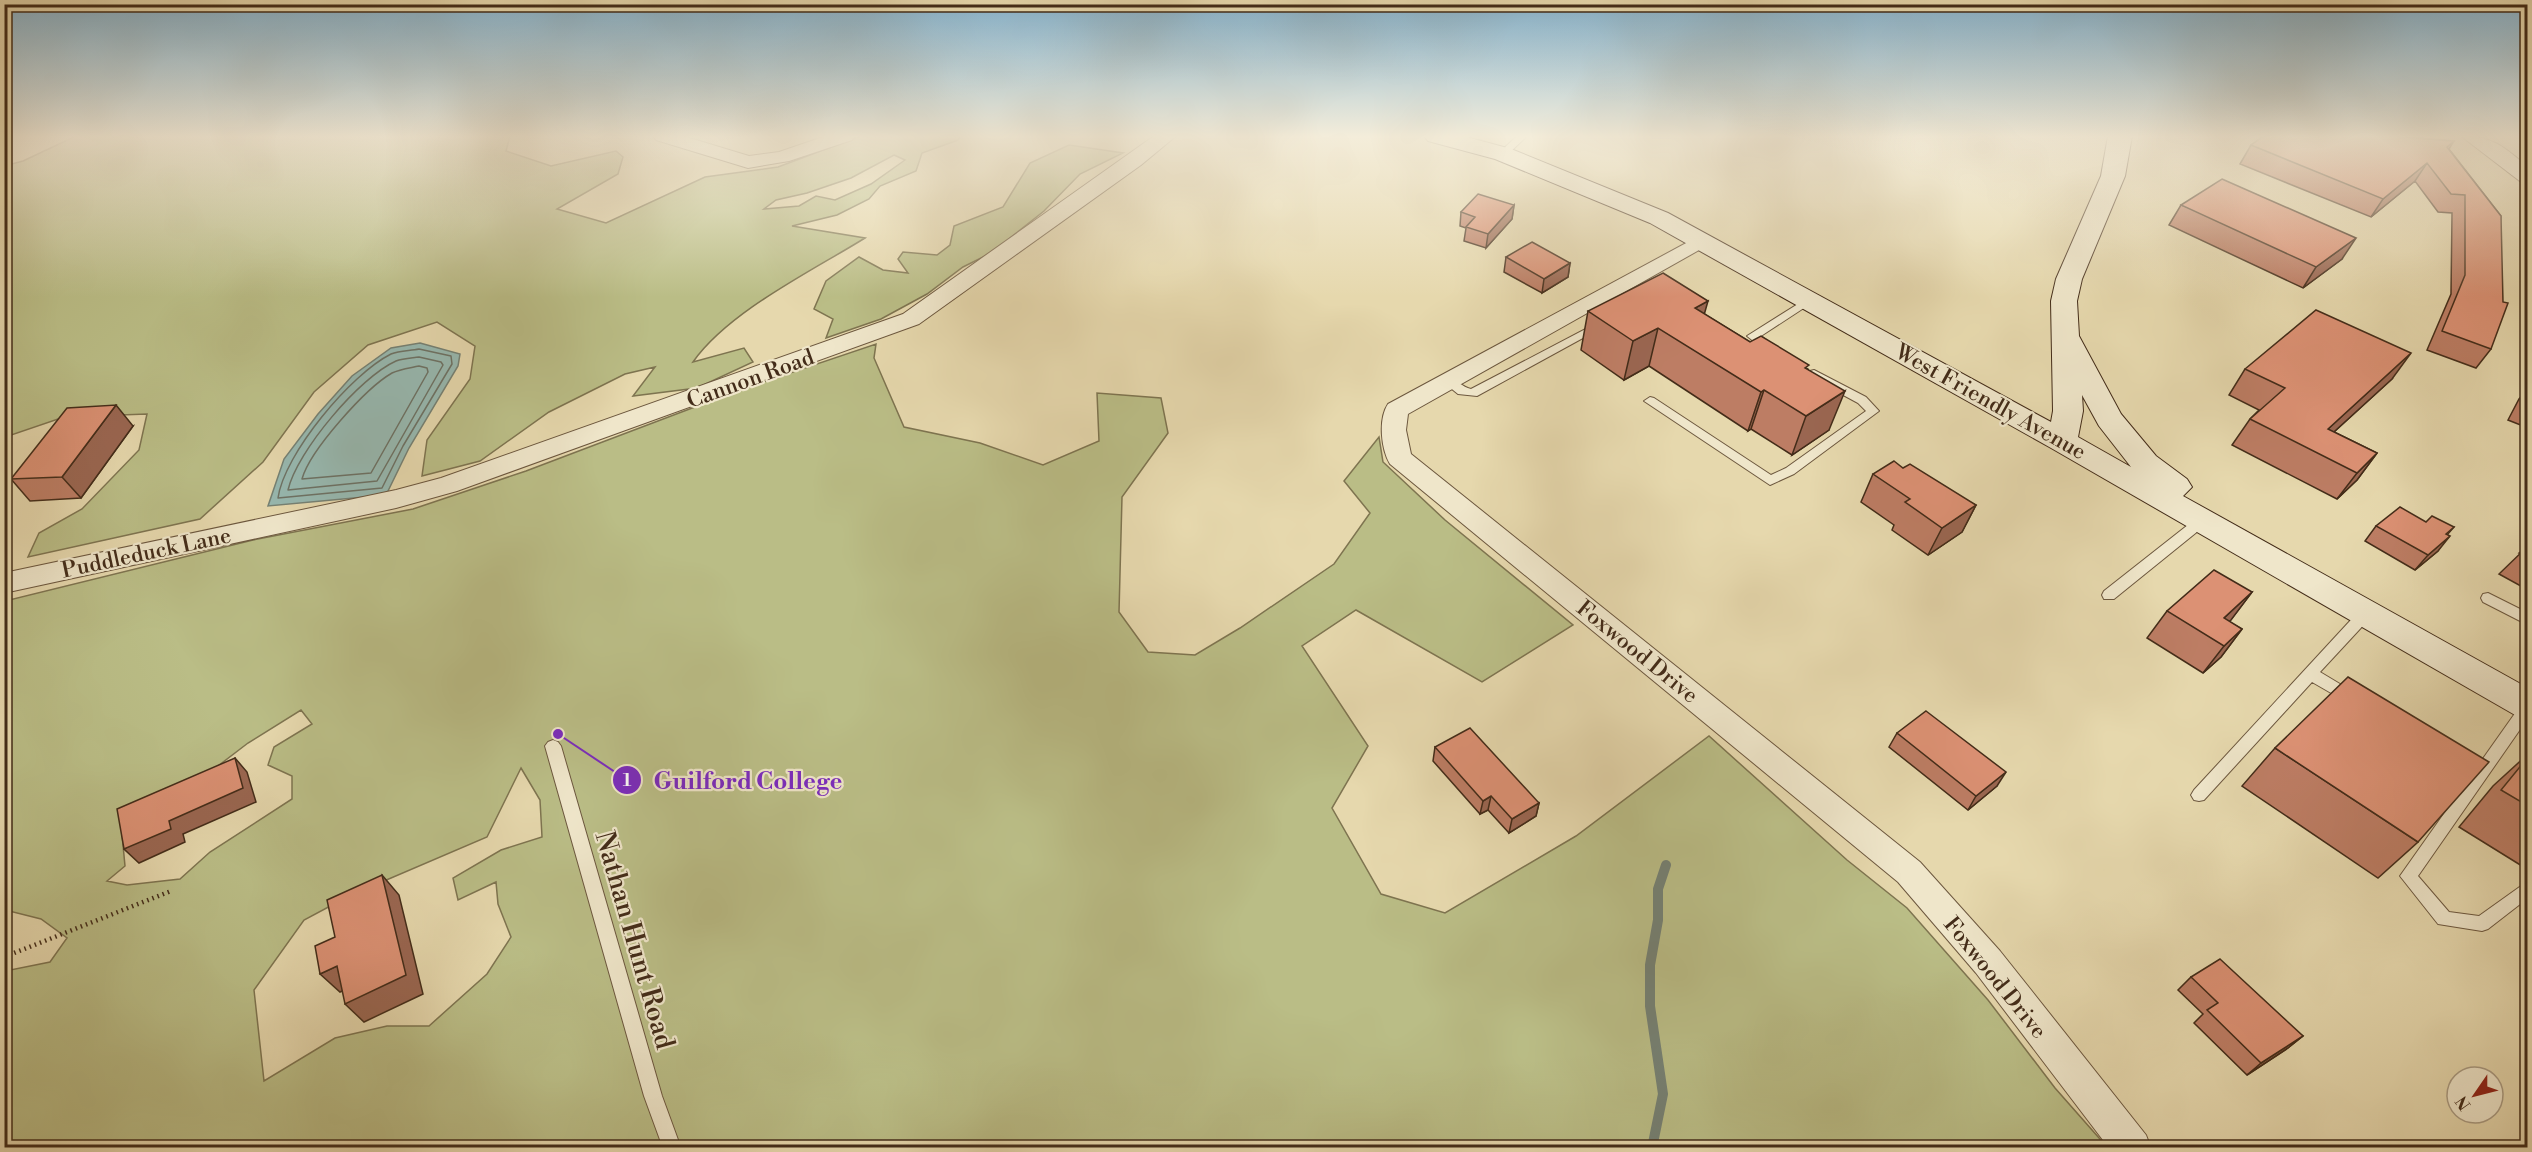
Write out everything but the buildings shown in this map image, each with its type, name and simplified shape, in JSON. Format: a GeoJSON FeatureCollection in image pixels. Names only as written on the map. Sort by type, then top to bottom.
{"type":"FeatureCollection","features":[{"type":"Feature","properties":{"kind":"main road","name":"West Friendly Avenue"},"geometry":{"type":"LineString","coordinates":[[1602,190],[1659,218],[1809,300],[2528,705]]}},
{"type":"Feature","properties":{"kind":"main road"},"geometry":{"type":"LineString","coordinates":[[2062,441],[2068,411],[2064,301],[2069,279],[2107,190]]}},
{"type":"Feature","properties":{"kind":"main road"},"geometry":{"type":"LineString","coordinates":[[2064,333],[2109,419],[2145,463],[2258,552]]}},
{"type":"Feature","properties":{"kind":"street","name":"Cannon Road"},"geometry":{"type":"LineString","coordinates":[[287,522],[396,499],[448,485],[911,319],[1093,190]]}},
{"type":"Feature","properties":{"kind":"street","name":"Foxwood Drive"},"geometry":{"type":"LineString","coordinates":[[1701,241],[1649,276],[1396,410],[1394,430],[1399,458],[1909,872],[1988,962],[2133,1148]]}},
{"type":"Feature","properties":{"kind":"street","name":"Puddleduck Lane"},"geometry":{"type":"LineString","coordinates":[[4,583],[287,522]]}},
{"type":"Feature","properties":{"kind":"lane"},"geometry":{"type":"LineString","coordinates":[[1786,357],[1754,336],[1809,300]]}},
{"type":"Feature","properties":{"kind":"lane"},"geometry":{"type":"LineString","coordinates":[[1448,381],[1462,391],[1473,393],[1607,321]]}},
{"type":"Feature","properties":{"kind":"lane"},"geometry":{"type":"LineString","coordinates":[[1650,401],[1770,481],[1790,471],[1873,411],[1862,400],[1803,368]]}},
{"type":"Feature","properties":{"kind":"lane"},"geometry":{"type":"LineString","coordinates":[[2109,595],[2203,520]]}},
{"type":"Feature","properties":{"kind":"lane"},"geometry":{"type":"LineString","coordinates":[[2488,598],[2528,620]]}},
{"type":"Feature","properties":{"kind":"lane"},"geometry":{"type":"LineString","coordinates":[[2199,795],[2366,613]]}},
{"type":"Feature","properties":{"kind":"lane"},"geometry":{"type":"LineString","coordinates":[[2311,674],[2361,704]]}},
{"type":"Feature","properties":{"kind":"lane"},"geometry":{"type":"LineString","coordinates":[[2528,705],[2408,876],[2444,919],[2482,924],[2528,888]]}},
{"type":"Feature","properties":{"kind":"lane","name":"Nathan Hunt Road"},"geometry":{"type":"LineString","coordinates":[[553,746],[653,1096],[672,1148]]}},
{"type":"Feature","properties":{"kind":"path"},"geometry":{"type":"LineString","coordinates":[[4,957],[171,891]]}},
{"type":"Feature","properties":{"kind":"green space"},"geometry":{"type":"Polygon","coordinates":[[[4,190],[591,190],[557,209],[606,223],[678,190],[817,190],[776,200],[764,209],[799,206],[816,196],[835,200],[858,190],[877,190],[869,199],[837,215],[792,226],[865,238],[749,309],[709,343],[693,362],[744,348],[753,362],[697,388],[633,396],[655,367],[625,374],[549,412],[480,461],[422,476],[427,440],[470,379],[475,346],[437,322],[368,345],[314,392],[263,462],[200,519],[28,557],[39,533],[82,509],[139,450],[147,414],[64,417],[8,436],[5,442],[4,190]]]}},
{"type":"Feature","properties":{"kind":"green space"},"geometry":{"type":"Polygon","coordinates":[[[1014,190],[1065,190],[1044,211],[991,253],[963,267],[927,294],[881,319],[826,338],[833,319],[814,309],[826,281],[859,257],[883,270],[908,273],[898,259],[903,252],[937,255],[950,245],[954,226],[1003,207],[1014,190]]]}},
{"type":"Feature","properties":{"kind":"green space"},"geometry":{"type":"Polygon","coordinates":[[[876,344],[874,358],[904,427],[980,443],[1043,465],[1099,441],[1097,393],[1161,398],[1168,433],[1122,497],[1119,612],[1148,652],[1195,655],[1240,628],[1334,564],[1370,513],[1344,481],[1379,437],[1383,462],[1445,520],[1573,625],[1482,682],[1356,610],[1302,646],[1368,746],[1332,808],[1381,894],[1445,913],[1576,836],[1709,736],[1847,860],[1907,908],[1988,1000],[2055,1088],[2107,1147],[5,1147],[5,971],[50,962],[67,938],[41,919],[5,910],[5,601],[253,540],[413,509],[526,471],[737,391],[876,344]],[[301,710],[248,743],[214,769],[121,824],[125,866],[107,881],[127,885],[180,879],[210,852],[292,799],[292,776],[268,765],[274,747],[312,724],[301,710]],[[521,768],[487,837],[349,896],[304,920],[254,990],[264,1081],[335,1038],[387,1026],[429,1026],[487,974],[511,937],[498,904],[496,882],[458,900],[453,878],[501,850],[542,837],[540,800],[521,768]]]}},
{"type":"Feature","properties":{"kind":"water"},"geometry":{"type":"Polygon","coordinates":[[[420,343],[460,354],[458,366],[409,448],[386,495],[268,506],[284,459],[318,414],[352,376],[391,348],[420,343]]]}},
{"type":"Feature","properties":{"kind":"waterway"},"geometry":{"type":"LineString","coordinates":[[1652,1148],[1663,1094],[1650,1006],[1650,965],[1658,920],[1658,889],[1666,865]]}},
{"type":"Feature","properties":{"kind":"place","name":"Guilford College"},"geometry":{"type":"Point","coordinates":[558,734]}}]}
